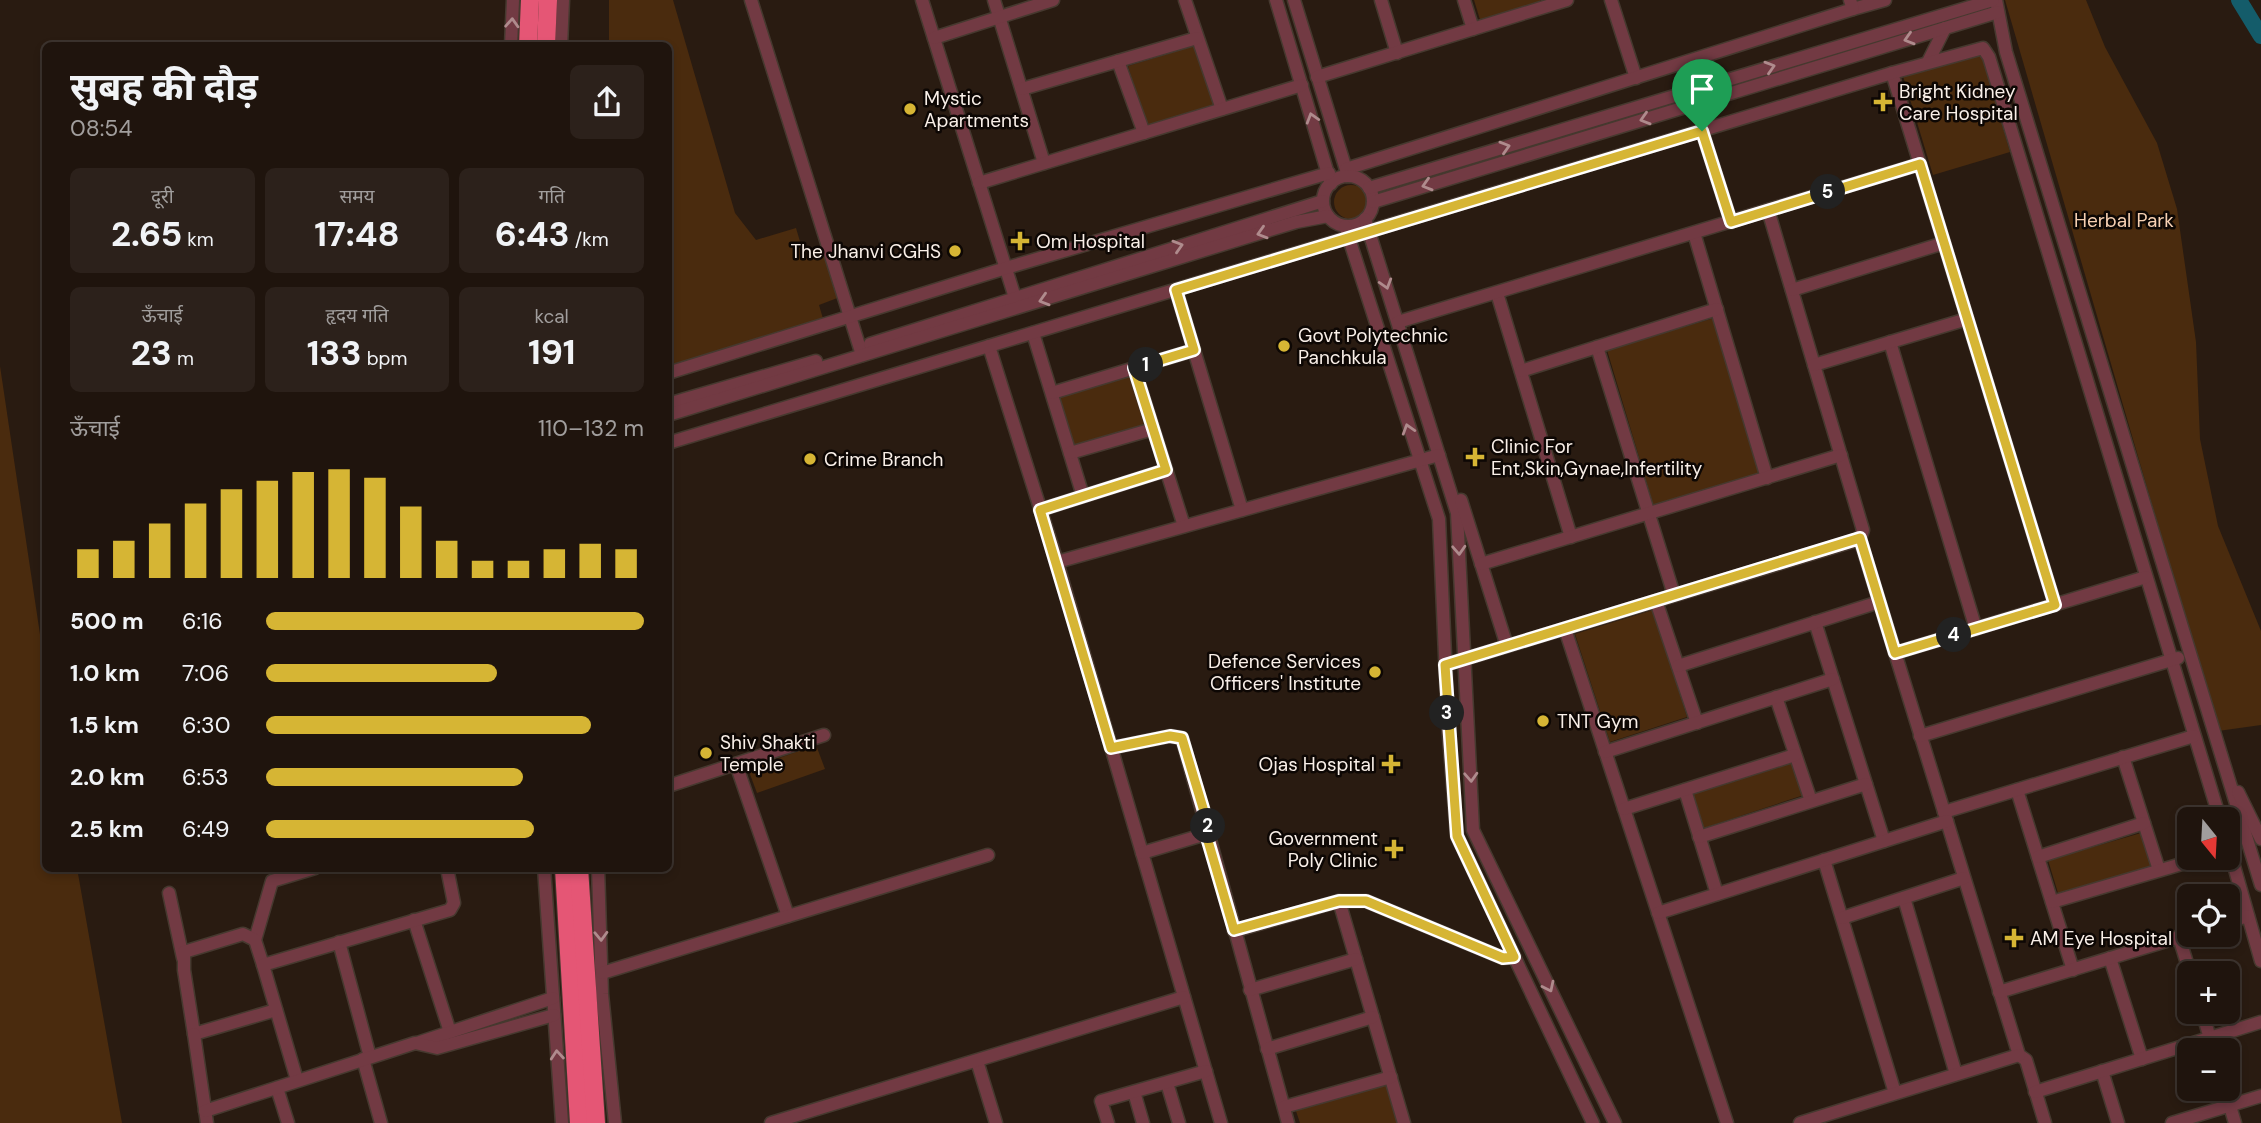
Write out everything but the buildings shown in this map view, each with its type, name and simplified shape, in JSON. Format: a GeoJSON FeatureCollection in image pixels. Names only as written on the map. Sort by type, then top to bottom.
{"type":"FeatureCollection","features":[{"type":"Feature","properties":{"kind":"highway"},"geometry":{"type":"LineString","coordinates":[[528,42],[530,0]]}},
{"type":"Feature","properties":{"kind":"highway"},"geometry":{"type":"LineString","coordinates":[[546,42],[548,0]]}},
{"type":"Feature","properties":{"kind":"highway"},"geometry":{"type":"LineString","coordinates":[[564,872],[579,1123]]}},
{"type":"Feature","properties":{"kind":"highway"},"geometry":{"type":"LineString","coordinates":[[579,872],[596,1123]]}},
{"type":"Feature","properties":{"kind":"street"},"geometry":{"type":"LineString","coordinates":[[511,42],[513,0]]}},
{"type":"Feature","properties":{"kind":"street"},"geometry":{"type":"LineString","coordinates":[[561,42],[563,0]]}},
{"type":"Feature","properties":{"kind":"street"},"geometry":{"type":"LineString","coordinates":[[751,0],[861,352]]}},
{"type":"Feature","properties":{"kind":"street"},"geometry":{"type":"LineString","coordinates":[[922,0],[1017,302]]}},
{"type":"Feature","properties":{"kind":"street"},"geometry":{"type":"LineString","coordinates":[[994,0],[1044,163]]}},
{"type":"Feature","properties":{"kind":"street"},"geometry":{"type":"LineString","coordinates":[[934,38],[1053,0]]}},
{"type":"Feature","properties":{"kind":"street"},"geometry":{"type":"LineString","coordinates":[[1185,0],[1222,109]]}},
{"type":"Feature","properties":{"kind":"street"},"geometry":{"type":"LineString","coordinates":[[1276,0],[1330,178],[1323,201],[1328,216],[1347,232],[1439,519],[1445,665],[1457,836],[1593,1123]]}},
{"type":"Feature","properties":{"kind":"street"},"geometry":{"type":"LineString","coordinates":[[1294,0],[1347,173],[1364,182],[1369,188],[1373,202],[1367,225],[1457,513],[1473,830],[1615,1123]]}},
{"type":"Feature","properties":{"kind":"street"},"geometry":{"type":"LineString","coordinates":[[1381,0],[1396,53]]}},
{"type":"Feature","properties":{"kind":"street"},"geometry":{"type":"LineString","coordinates":[[1464,0],[1473,29]]}},
{"type":"Feature","properties":{"kind":"street"},"geometry":{"type":"LineString","coordinates":[[1317,77],[1547,3],[1567,0]]}},
{"type":"Feature","properties":{"kind":"street"},"geometry":{"type":"LineString","coordinates":[[1611,0],[1636,78]]}},
{"type":"Feature","properties":{"kind":"street"},"geometry":{"type":"LineString","coordinates":[[672,372],[1006,268],[1347,173],[1852,5],[1885,0]]}},
{"type":"Feature","properties":{"kind":"street"},"geometry":{"type":"LineString","coordinates":[[1373,202],[1945,28],[1996,4]]}},
{"type":"Feature","properties":{"kind":"street"},"geometry":{"type":"LineString","coordinates":[[1996,4],[2006,51],[2261,885]]}},
{"type":"Feature","properties":{"kind":"street"},"geometry":{"type":"LineString","coordinates":[[1369,188],[1996,4]]}},
{"type":"Feature","properties":{"kind":"street"},"geometry":{"type":"LineString","coordinates":[[1928,62],[1945,28]]}},
{"type":"Feature","properties":{"kind":"street"},"geometry":{"type":"LineString","coordinates":[[1022,89],[1197,38]]}},
{"type":"Feature","properties":{"kind":"street"},"geometry":{"type":"LineString","coordinates":[[672,442],[1176,290],[1367,225],[1702,131],[1928,62],[1983,48],[2216,807]]}},
{"type":"Feature","properties":{"kind":"street"},"geometry":{"type":"LineString","coordinates":[[1993,74],[1996,62],[2006,51]]}},
{"type":"Feature","properties":{"kind":"street"},"geometry":{"type":"LineString","coordinates":[[1118,61],[1144,133]]}},
{"type":"Feature","properties":{"kind":"street"},"geometry":{"type":"LineString","coordinates":[[1892,73],[2055,605]]}},
{"type":"Feature","properties":{"kind":"street"},"geometry":{"type":"LineString","coordinates":[[979,183],[1302,85]]}},
{"type":"Feature","properties":{"kind":"street"},"geometry":{"type":"LineString","coordinates":[[1702,131],[1731,222]]}},
{"type":"Feature","properties":{"kind":"street"},"geometry":{"type":"LineString","coordinates":[[1398,322],[1920,164]]}},
{"type":"Feature","properties":{"kind":"street"},"geometry":{"type":"LineString","coordinates":[[672,414],[1323,201]]}},
{"type":"Feature","properties":{"kind":"street"},"geometry":{"type":"LineString","coordinates":[[1768,211],[1863,530],[1860,538],[1879,602],[2019,1055],[2026,1060],[2045,1123]]}},
{"type":"Feature","properties":{"kind":"street"},"geometry":{"type":"LineString","coordinates":[[1017,302],[1296,222],[1328,216]]}},
{"type":"Feature","properties":{"kind":"street"},"geometry":{"type":"LineString","coordinates":[[1695,233],[1767,478]]}},
{"type":"Feature","properties":{"kind":"street"},"geometry":{"type":"LineString","coordinates":[[1792,290],[1944,243]]}},
{"type":"Feature","properties":{"kind":"street"},"geometry":{"type":"LineString","coordinates":[[1176,290],[1242,510]]}},
{"type":"Feature","properties":{"kind":"street"},"geometry":{"type":"LineString","coordinates":[[1497,293],[1572,537]]}},
{"type":"Feature","properties":{"kind":"street"},"geometry":{"type":"LineString","coordinates":[[1521,371],[1717,309]]}},
{"type":"Feature","properties":{"kind":"street"},"geometry":{"type":"LineString","coordinates":[[1814,365],[1967,319]]}},
{"type":"Feature","properties":{"kind":"street"},"geometry":{"type":"LineString","coordinates":[[1033,333],[1083,496]]}},
{"type":"Feature","properties":{"kind":"street"},"geometry":{"type":"LineString","coordinates":[[1890,342],[1976,629]]}},
{"type":"Feature","properties":{"kind":"street"},"geometry":{"type":"LineString","coordinates":[[989,346],[1057,562],[1221,1123]]}},
{"type":"Feature","properties":{"kind":"street"},"geometry":{"type":"LineString","coordinates":[[1597,347],[1674,595]]}},
{"type":"Feature","properties":{"kind":"street"},"geometry":{"type":"LineString","coordinates":[[1052,393],[1194,350]]}},
{"type":"Feature","properties":{"kind":"street"},"geometry":{"type":"LineString","coordinates":[[672,403],[861,352]]}},
{"type":"Feature","properties":{"kind":"street"},"geometry":{"type":"LineString","coordinates":[[1134,368],[1184,527]]}},
{"type":"Feature","properties":{"kind":"street"},"geometry":{"type":"LineString","coordinates":[[1070,453],[1153,429]]}},
{"type":"Feature","properties":{"kind":"street"},"geometry":{"type":"LineString","coordinates":[[1057,562],[1439,455]]}},
{"type":"Feature","properties":{"kind":"street"},"geometry":{"type":"LineString","coordinates":[[1481,564],[1841,455]]}},
{"type":"Feature","properties":{"kind":"street"},"geometry":{"type":"LineString","coordinates":[[1040,510],[1166,470]]}},
{"type":"Feature","properties":{"kind":"street"},"geometry":{"type":"LineString","coordinates":[[1448,483],[1461,500],[1507,646]]}},
{"type":"Feature","properties":{"kind":"street"},"geometry":{"type":"LineString","coordinates":[[1445,665],[1860,538]]}},
{"type":"Feature","properties":{"kind":"street"},"geometry":{"type":"LineString","coordinates":[[1895,653],[2146,577]]}},
{"type":"Feature","properties":{"kind":"street"},"geometry":{"type":"LineString","coordinates":[[1656,601],[1697,723]]}},
{"type":"Feature","properties":{"kind":"street"},"geometry":{"type":"LineString","coordinates":[[1678,666],[1879,602]]}},
{"type":"Feature","properties":{"kind":"street"},"geometry":{"type":"LineString","coordinates":[[1815,622],[1884,841]]}},
{"type":"Feature","properties":{"kind":"street"},"geometry":{"type":"LineString","coordinates":[[1565,629],[1727,1123]]}},
{"type":"Feature","properties":{"kind":"street"},"geometry":{"type":"LineString","coordinates":[[1920,736],[2190,655]]}},
{"type":"Feature","properties":{"kind":"street"},"geometry":{"type":"LineString","coordinates":[[1605,752],[1833,679]]}},
{"type":"Feature","properties":{"kind":"street"},"geometry":{"type":"LineString","coordinates":[[1776,697],[1811,801]]}},
{"type":"Feature","properties":{"kind":"street"},"geometry":{"type":"LineString","coordinates":[[672,785],[824,735]]}},
{"type":"Feature","properties":{"kind":"street"},"geometry":{"type":"LineString","coordinates":[[1111,748],[1170,736],[1182,738],[1209,828],[1206,834],[1288,1123]]}},
{"type":"Feature","properties":{"kind":"street"},"geometry":{"type":"LineString","coordinates":[[1658,913],[1884,841],[2017,790],[2194,736]]}},
{"type":"Feature","properties":{"kind":"street"},"geometry":{"type":"LineString","coordinates":[[1624,809],[1795,755]]}},
{"type":"Feature","properties":{"kind":"street"},"geometry":{"type":"LineString","coordinates":[[2123,757],[2159,870]]}},
{"type":"Feature","properties":{"kind":"street"},"geometry":{"type":"LineString","coordinates":[[736,764],[788,916]]}},
{"type":"Feature","properties":{"kind":"street"},"geometry":{"type":"LineString","coordinates":[[2230,780],[2242,797],[2261,839]]}},
{"type":"Feature","properties":{"kind":"street"},"geometry":{"type":"LineString","coordinates":[[1699,837],[1866,784]]}},
{"type":"Feature","properties":{"kind":"street"},"geometry":{"type":"LineString","coordinates":[[1685,790],[1717,894]]}},
{"type":"Feature","properties":{"kind":"street"},"geometry":{"type":"LineString","coordinates":[[2017,790],[2073,970]]}},
{"type":"Feature","properties":{"kind":"street"},"geometry":{"type":"LineString","coordinates":[[2038,857],[2144,823]]}},
{"type":"Feature","properties":{"kind":"street"},"geometry":{"type":"LineString","coordinates":[[1142,853],[1206,834]]}},
{"type":"Feature","properties":{"kind":"street"},"geometry":{"type":"LineString","coordinates":[[602,973],[988,855]]}},
{"type":"Feature","properties":{"kind":"street"},"geometry":{"type":"LineString","coordinates":[[1824,860],[1895,1093]]}},
{"type":"Feature","properties":{"kind":"street"},"geometry":{"type":"LineString","coordinates":[[2052,902],[2177,865]]}},
{"type":"Feature","properties":{"kind":"street"},"geometry":{"type":"LineString","coordinates":[[2234,870],[2261,961]]}},
{"type":"Feature","properties":{"kind":"street"},"geometry":{"type":"LineString","coordinates":[[297,1080],[255,940],[272,881],[302,872]]}},
{"type":"Feature","properties":{"kind":"street"},"geometry":{"type":"LineString","coordinates":[[263,965],[454,906],[448,872]]}},
{"type":"Feature","properties":{"kind":"street"},"geometry":{"type":"LineString","coordinates":[[544,872],[562,1123]]}},
{"type":"Feature","properties":{"kind":"street"},"geometry":{"type":"LineString","coordinates":[[598,872],[602,973],[615,1123]]}},
{"type":"Feature","properties":{"kind":"street"},"geometry":{"type":"LineString","coordinates":[[1842,918],[1964,878]]}},
{"type":"Feature","properties":{"kind":"street"},"geometry":{"type":"LineString","coordinates":[[169,893],[183,958],[206,1117],[297,1080],[553,998]]}},
{"type":"Feature","properties":{"kind":"street"},"geometry":{"type":"LineString","coordinates":[[1904,898],[1956,1074]]}},
{"type":"Feature","properties":{"kind":"street"},"geometry":{"type":"LineString","coordinates":[[1234,930],[1339,901],[1366,901],[1503,958],[1514,957]]}},
{"type":"Feature","properties":{"kind":"street"},"geometry":{"type":"LineString","coordinates":[[1339,901],[1404,1123]]}},
{"type":"Feature","properties":{"kind":"street"},"geometry":{"type":"LineString","coordinates":[[2240,918],[2248,916]]}},
{"type":"Feature","properties":{"kind":"street"},"geometry":{"type":"LineString","coordinates":[[414,920],[450,1032]]}},
{"type":"Feature","properties":{"kind":"street"},"geometry":{"type":"LineString","coordinates":[[183,958],[187,950],[235,934],[243,934],[255,940]]}},
{"type":"Feature","properties":{"kind":"street"},"geometry":{"type":"LineString","coordinates":[[1999,992],[2177,937]]}},
{"type":"Feature","properties":{"kind":"street"},"geometry":{"type":"LineString","coordinates":[[339,942],[381,1123]]}},
{"type":"Feature","properties":{"kind":"street"},"geometry":{"type":"LineString","coordinates":[[2110,958],[2142,1059]]}},
{"type":"Feature","properties":{"kind":"street"},"geometry":{"type":"LineString","coordinates":[[1250,990],[1356,959]]}},
{"type":"Feature","properties":{"kind":"street"},"geometry":{"type":"LineString","coordinates":[[771,1123],[1184,997]]}},
{"type":"Feature","properties":{"kind":"street"},"geometry":{"type":"LineString","coordinates":[[194,1034],[276,1010]]}},
{"type":"Feature","properties":{"kind":"street"},"geometry":{"type":"LineString","coordinates":[[415,1043],[437,1048],[554,1015]]}},
{"type":"Feature","properties":{"kind":"street"},"geometry":{"type":"LineString","coordinates":[[1267,1049],[1373,1017]]}},
{"type":"Feature","properties":{"kind":"street"},"geometry":{"type":"LineString","coordinates":[[2206,1024],[2210,1038],[2261,1022]]}},
{"type":"Feature","properties":{"kind":"street"},"geometry":{"type":"LineString","coordinates":[[2035,1092],[2177,1048]]}},
{"type":"Feature","properties":{"kind":"street"},"geometry":{"type":"LineString","coordinates":[[1800,1123],[2019,1055]]}},
{"type":"Feature","properties":{"kind":"street"},"geometry":{"type":"LineString","coordinates":[[977,1061],[996,1123]]}},
{"type":"Feature","properties":{"kind":"street"},"geometry":{"type":"LineString","coordinates":[[1108,1123],[1101,1101],[1206,1071]]}},
{"type":"Feature","properties":{"kind":"street"},"geometry":{"type":"LineString","coordinates":[[2102,1071],[2118,1123]]}},
{"type":"Feature","properties":{"kind":"street"},"geometry":{"type":"LineString","coordinates":[[1284,1107],[1391,1077]]}},
{"type":"Feature","properties":{"kind":"street"},"geometry":{"type":"LineString","coordinates":[[1167,1083],[1179,1123]]}},
{"type":"Feature","properties":{"kind":"street"},"geometry":{"type":"LineString","coordinates":[[277,1088],[288,1123]]}},
{"type":"Feature","properties":{"kind":"street"},"geometry":{"type":"LineString","coordinates":[[1134,1092],[1143,1123]]}},
{"type":"Feature","properties":{"kind":"street"},"geometry":{"type":"LineString","coordinates":[[2172,1123],[2261,1096]]}},
{"type":"Feature","properties":{"kind":"street"},"geometry":{"type":"LineString","coordinates":[[2230,1106],[2235,1123]]}},
{"type":"Feature","properties":{"kind":"green space"},"geometry":{"type":"Polygon","coordinates":[[[609,0],[673,0],[735,213],[756,240],[796,228],[804,255],[825,249],[840,297],[819,305],[824,322],[672,369],[672,42],[609,42],[609,0]]]}},
{"type":"Feature","properties":{"kind":"green space"},"geometry":{"type":"Polygon","coordinates":[[[1474,0],[1540,0],[1541,4],[1481,23],[1474,0]]]}},
{"type":"Feature","properties":{"kind":"green space","name":"Herbal Park"},"geometry":{"type":"Polygon","coordinates":[[[2005,0],[2086,0],[2105,47],[2157,143],[2177,209],[2196,342],[2200,439],[2218,526],[2261,631],[2261,725],[2218,731],[2005,0]]]}},
{"type":"Feature","properties":{"kind":"green space"},"geometry":{"type":"Polygon","coordinates":[[[1197,45],[1216,108],[1147,129],[1128,66],[1197,45]]]}},
{"type":"Feature","properties":{"kind":"green space"},"geometry":{"type":"Polygon","coordinates":[[[1981,53],[2010,152],[1933,175],[1903,76],[1981,53]]]}},
{"type":"Feature","properties":{"kind":"green space"},"geometry":{"type":"Polygon","coordinates":[[[1351,185],[1363,190],[1368,202],[1363,214],[1351,219],[1339,214],[1334,202],[1339,190],[1351,185]]]}},
{"type":"Feature","properties":{"kind":"green space"},"geometry":{"type":"Polygon","coordinates":[[[1714,318],[1761,475],[1654,507],[1607,350],[1714,318]]]}},
{"type":"Feature","properties":{"kind":"green space"},"geometry":{"type":"Polygon","coordinates":[[[0,366],[42,648],[42,872],[78,872],[122,1123],[0,1123],[0,366]]]}},
{"type":"Feature","properties":{"kind":"green space"},"geometry":{"type":"Polygon","coordinates":[[[1132,372],[1148,424],[1075,447],[1059,395],[1132,372]]]}},
{"type":"Feature","properties":{"kind":"green space"},"geometry":{"type":"Polygon","coordinates":[[[1653,610],[1687,717],[1610,742],[1575,634],[1653,610]]]}},
{"type":"Feature","properties":{"kind":"green space"},"geometry":{"type":"Polygon","coordinates":[[[816,745],[825,769],[757,793],[748,769],[816,745]]]}},
{"type":"Feature","properties":{"kind":"green space"},"geometry":{"type":"Polygon","coordinates":[[[1793,760],[1804,795],[1704,828],[1693,793],[1793,760]]]}},
{"type":"Feature","properties":{"kind":"green space"},"geometry":{"type":"Polygon","coordinates":[[[2141,833],[2151,867],[2058,893],[2048,860],[2141,833]]]}},
{"type":"Feature","properties":{"kind":"green space"},"geometry":{"type":"Polygon","coordinates":[[[1389,1080],[1398,1123],[1300,1123],[1295,1108],[1389,1080]]]}},
{"type":"Feature","properties":{"kind":"waterway"},"geometry":{"type":"LineString","coordinates":[[2239,0],[2261,36]]}},
{"type":"Feature","properties":{"kind":"place","name":"Bright Kidney Care Hospital"},"geometry":{"type":"Point","coordinates":[1883,102]}},
{"type":"Feature","properties":{"kind":"place","name":"Mystic Apartments"},"geometry":{"type":"Point","coordinates":[910,109]}},
{"type":"Feature","properties":{"kind":"place","name":"Om Hospital"},"geometry":{"type":"Point","coordinates":[1020,241]}},
{"type":"Feature","properties":{"kind":"place","name":"The Jhanvi CGHS"},"geometry":{"type":"Point","coordinates":[955,251]}},
{"type":"Feature","properties":{"kind":"place","name":"Govt Polytechnic Panchkula"},"geometry":{"type":"Point","coordinates":[1284,346]}},
{"type":"Feature","properties":{"kind":"place","name":"Clinic For Ent,Skin,Gynae,Infertility"},"geometry":{"type":"Point","coordinates":[1475,457]}},
{"type":"Feature","properties":{"kind":"place","name":"Crime Branch"},"geometry":{"type":"Point","coordinates":[810,459]}},
{"type":"Feature","properties":{"kind":"place","name":"Defence Services Officers' Institute"},"geometry":{"type":"Point","coordinates":[1375,672]}},
{"type":"Feature","properties":{"kind":"place","name":"TNT Gym"},"geometry":{"type":"Point","coordinates":[1543,721]}},
{"type":"Feature","properties":{"kind":"place","name":"Shiv Shakti Temple"},"geometry":{"type":"Point","coordinates":[706,753]}},
{"type":"Feature","properties":{"kind":"place","name":"Ojas Hospital"},"geometry":{"type":"Point","coordinates":[1391,764]}},
{"type":"Feature","properties":{"kind":"place","name":"Government Poly Clinic"},"geometry":{"type":"Point","coordinates":[1394,849]}},
{"type":"Feature","properties":{"kind":"place","name":"AM Eye Hospital"},"geometry":{"type":"Point","coordinates":[2014,938]}},
{"type":"Feature","properties":{"kind":"route"},"geometry":{"type":"LineString","coordinates":[[1702,131],[1731,222],[1920,164],[2055,605],[1895,653],[1860,538],[1445,665],[1457,836],[1514,957],[1503,958],[1366,901],[1339,901],[1234,930],[1206,834],[1209,828],[1182,738],[1170,736],[1111,748],[1040,510],[1166,470],[1134,368],[1194,350],[1176,290],[1702,131]]}}]}
